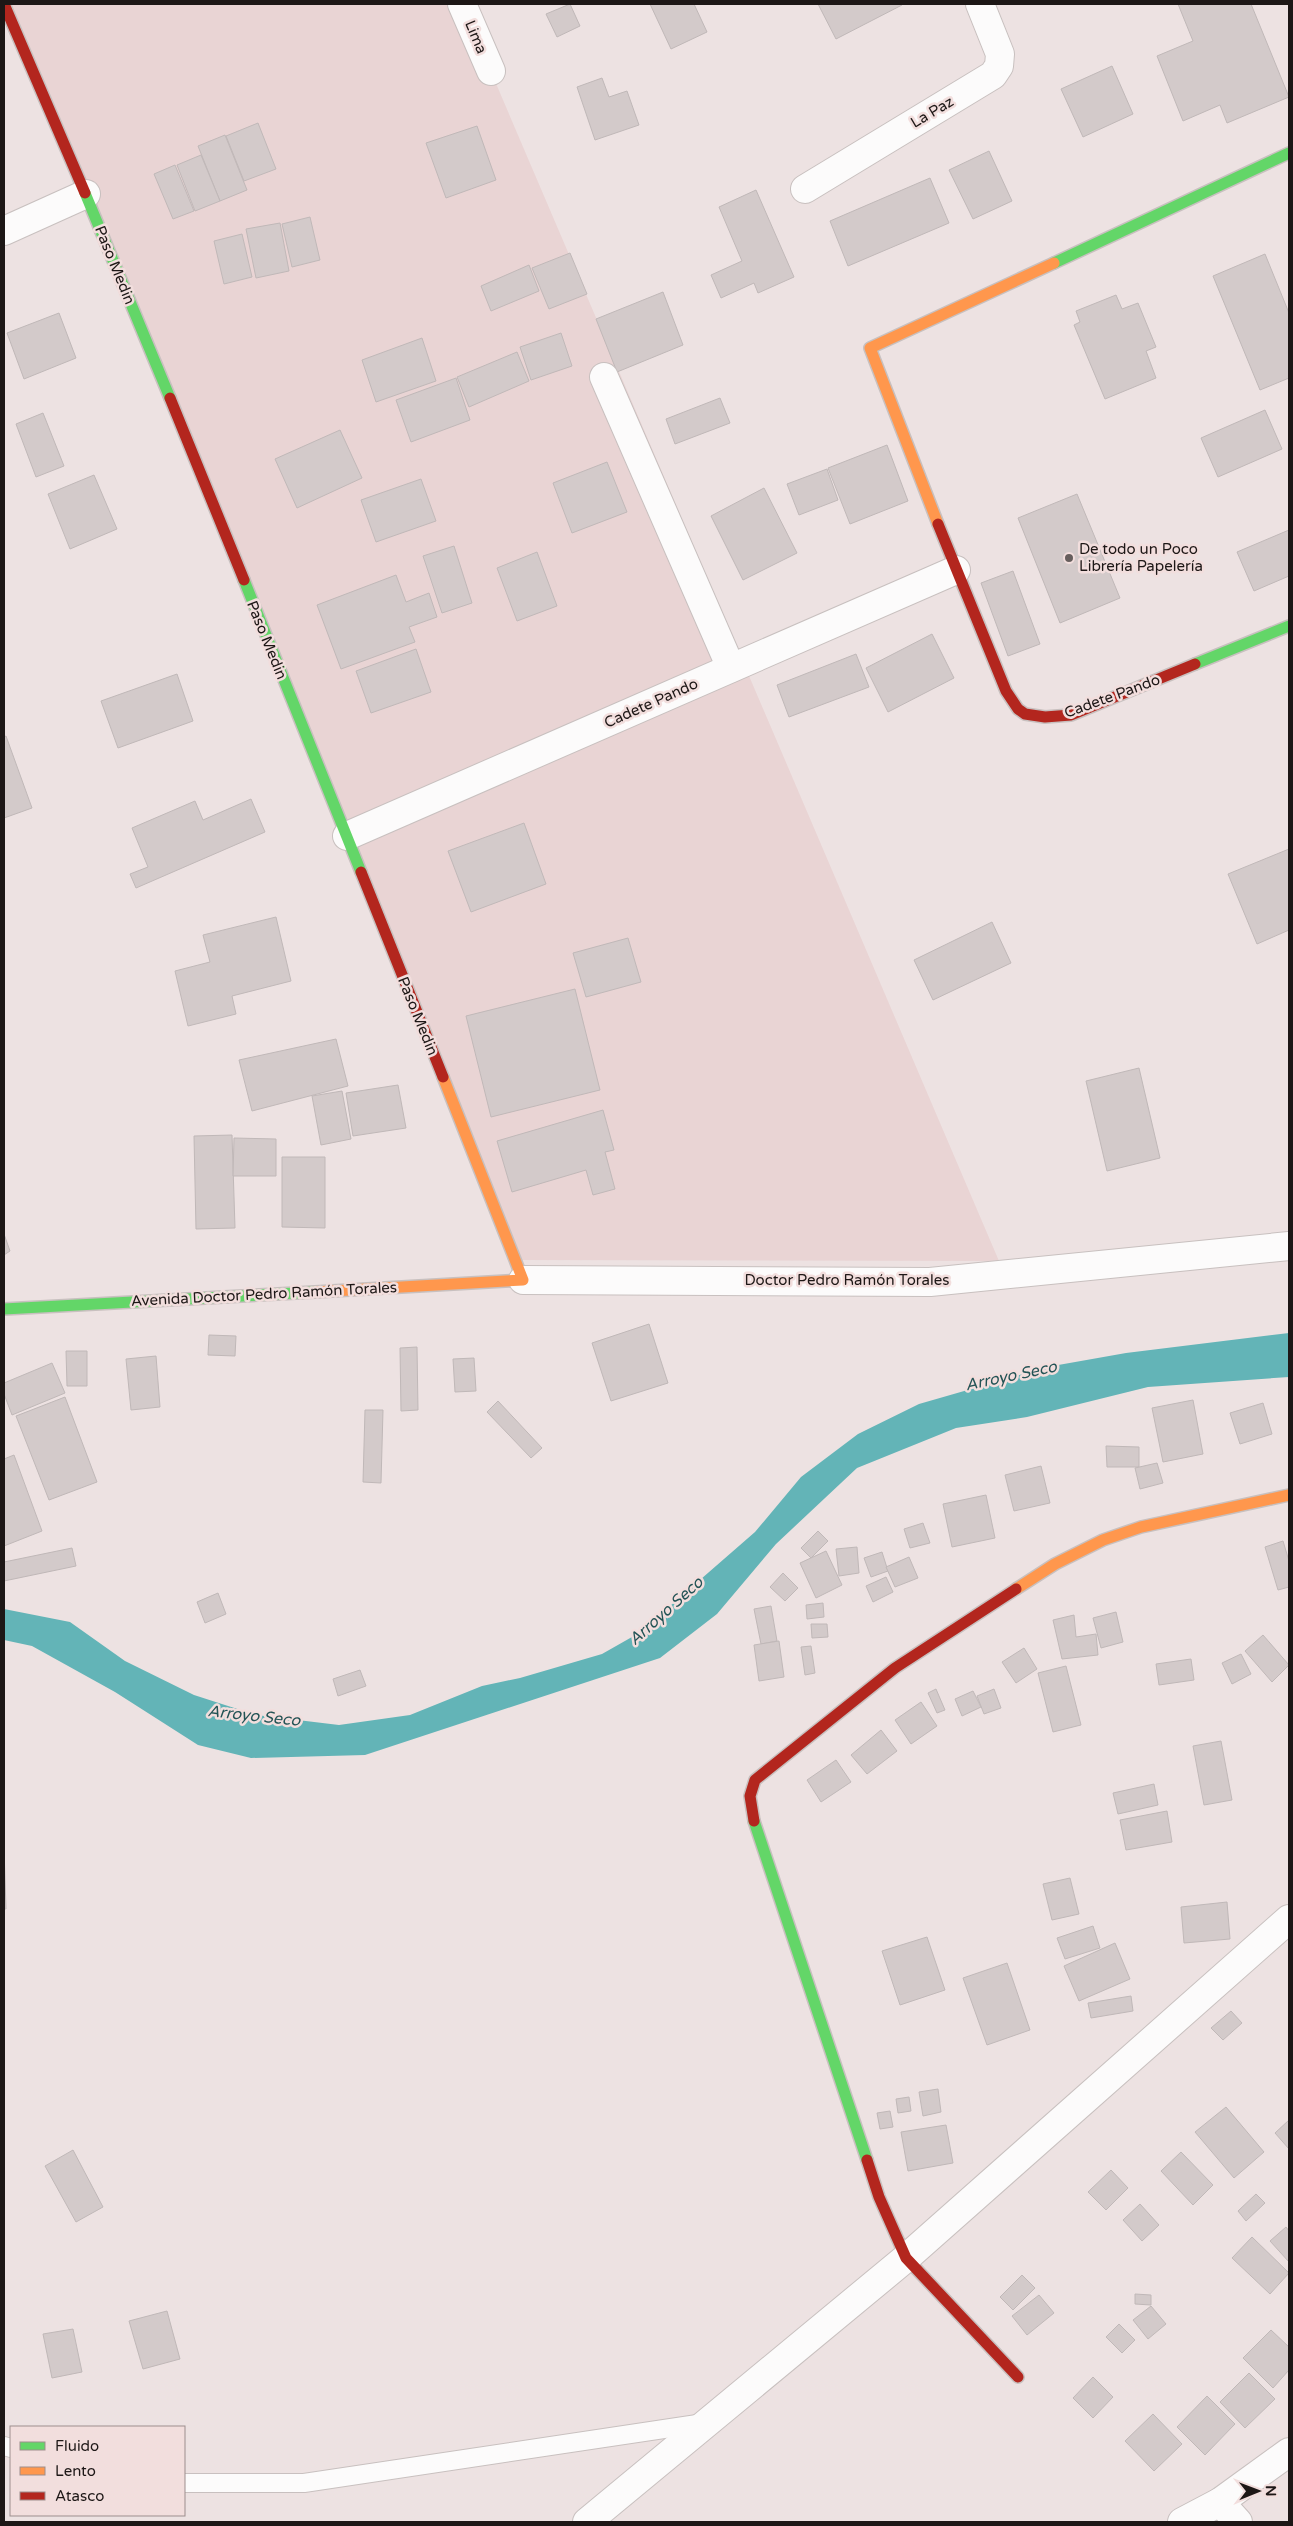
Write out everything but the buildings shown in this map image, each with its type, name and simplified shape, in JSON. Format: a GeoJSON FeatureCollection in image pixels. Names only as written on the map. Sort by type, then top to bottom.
{"type":"FeatureCollection","features":[{"type":"Feature","properties":{"kind":"street","name":"Paso Medin"},"geometry":{"type":"LineString","coordinates":[[4,4],[86,194],[347,836],[523,1280]]}},
{"type":"Feature","properties":{"kind":"street","name":"Lima"},"geometry":{"type":"LineString","coordinates":[[462,4],[491,71]]}},
{"type":"Feature","properties":{"kind":"street","name":"La Paz"},"geometry":{"type":"LineString","coordinates":[[805,189],[992,75],[999,66],[1000,54],[980,4]]}},
{"type":"Feature","properties":{"kind":"street","name":"Cadete Pando"},"geometry":{"type":"LineString","coordinates":[[1289,153],[870,348],[956,570],[1006,691],[1018,709],[1029,714],[1054,717],[1071,715],[1289,626]]}},
{"type":"Feature","properties":{"kind":"street"},"geometry":{"type":"LineString","coordinates":[[4,231],[86,194]]}},
{"type":"Feature","properties":{"kind":"street"},"geometry":{"type":"LineString","coordinates":[[604,377],[731,668]]}},
{"type":"Feature","properties":{"kind":"street","name":"Cadete Pando"},"geometry":{"type":"LineString","coordinates":[[347,836],[956,570]]}},
{"type":"Feature","properties":{"kind":"street","name":"Doctor Pedro Ramón Torales"},"geometry":{"type":"LineString","coordinates":[[523,1280],[930,1282],[1289,1246]]}},
{"type":"Feature","properties":{"kind":"street","name":"Avenida Doctor Pedro Ramón Torales"},"geometry":{"type":"LineString","coordinates":[[4,1309],[523,1280]]}},
{"type":"Feature","properties":{"kind":"street"},"geometry":{"type":"LineString","coordinates":[[1018,2377],[906,2258],[879,2197],[752,1814],[750,1796],[755,1780],[895,1668],[1055,1564],[1103,1540],[1141,1527],[1289,1495]]}},
{"type":"Feature","properties":{"kind":"street"},"geometry":{"type":"LineString","coordinates":[[587,2522],[906,2258],[1289,1919]]}},
{"type":"Feature","properties":{"kind":"street"},"geometry":{"type":"LineString","coordinates":[[1182,2522],[1220,2502],[1289,2452]]}},
{"type":"Feature","properties":{"kind":"street"},"geometry":{"type":"LineString","coordinates":[[1220,2502],[1238,2522]]}},
{"type":"Feature","properties":{"kind":"lane"},"geometry":{"type":"LineString","coordinates":[[185,2483],[304,2482],[707,2423]]}},
{"type":"Feature","properties":{"kind":"shaded area"},"geometry":{"type":"Polygon","coordinates":[[[4,4],[462,4],[999,1261],[517,1260],[4,4]]]}},
{"type":"Feature","properties":{"kind":"water","name":"Arroyo Seco"},"geometry":{"type":"Polygon","coordinates":[[[1289,1333],[1289,1377],[1148,1387],[1027,1417],[956,1428],[857,1468],[776,1544],[717,1614],[660,1658],[365,1755],[251,1758],[198,1745],[115,1692],[32,1646],[4,1640],[4,1609],[70,1622],[125,1661],[194,1695],[256,1715],[339,1725],[410,1715],[482,1686],[520,1678],[602,1654],[639,1633],[755,1532],[801,1477],[858,1434],[919,1404],[1047,1367],[1126,1353],[1289,1333]]]}},
{"type":"Feature","properties":{"kind":"traffic: fast"},"geometry":{"type":"LineString","coordinates":[[1054,263],[1289,153]]}},
{"type":"Feature","properties":{"kind":"traffic: fast"},"geometry":{"type":"LineString","coordinates":[[85,193],[170,398]]}},
{"type":"Feature","properties":{"kind":"traffic: fast"},"geometry":{"type":"LineString","coordinates":[[244,580],[361,872]]}},
{"type":"Feature","properties":{"kind":"traffic: fast"},"geometry":{"type":"LineString","coordinates":[[1195,664],[1289,626]]}},
{"type":"Feature","properties":{"kind":"traffic: fast"},"geometry":{"type":"LineString","coordinates":[[4,1309],[315,1292]]}},
{"type":"Feature","properties":{"kind":"traffic: fast"},"geometry":{"type":"LineString","coordinates":[[754,1821],[867,2160]]}},
{"type":"Feature","properties":{"kind":"traffic: slow"},"geometry":{"type":"LineString","coordinates":[[938,524],[870,348],[1054,263]]}},
{"type":"Feature","properties":{"kind":"traffic: slow"},"geometry":{"type":"LineString","coordinates":[[315,1292],[523,1280],[443,1077]]}},
{"type":"Feature","properties":{"kind":"traffic: slow"},"geometry":{"type":"LineString","coordinates":[[1016,1589],[1055,1564],[1103,1540],[1141,1527],[1289,1495]]}},
{"type":"Feature","properties":{"kind":"traffic: jam"},"geometry":{"type":"LineString","coordinates":[[4,4],[85,193]]}},
{"type":"Feature","properties":{"kind":"traffic: jam"},"geometry":{"type":"LineString","coordinates":[[170,398],[244,580]]}},
{"type":"Feature","properties":{"kind":"traffic: jam"},"geometry":{"type":"LineString","coordinates":[[938,524],[1006,691],[1018,709],[1025,714],[1045,717],[1071,715],[1195,664]]}},
{"type":"Feature","properties":{"kind":"traffic: jam"},"geometry":{"type":"LineString","coordinates":[[361,872],[443,1077]]}},
{"type":"Feature","properties":{"kind":"traffic: jam"},"geometry":{"type":"LineString","coordinates":[[754,1821],[750,1796],[755,1780],[895,1668],[1016,1589]]}},
{"type":"Feature","properties":{"kind":"traffic: jam"},"geometry":{"type":"LineString","coordinates":[[867,2160],[879,2197],[906,2258],[1018,2377]]}},
{"type":"Feature","properties":{"kind":"place","name":"De todo un Poco Librería Papelería"},"geometry":{"type":"Point","coordinates":[1069,558]}}]}
